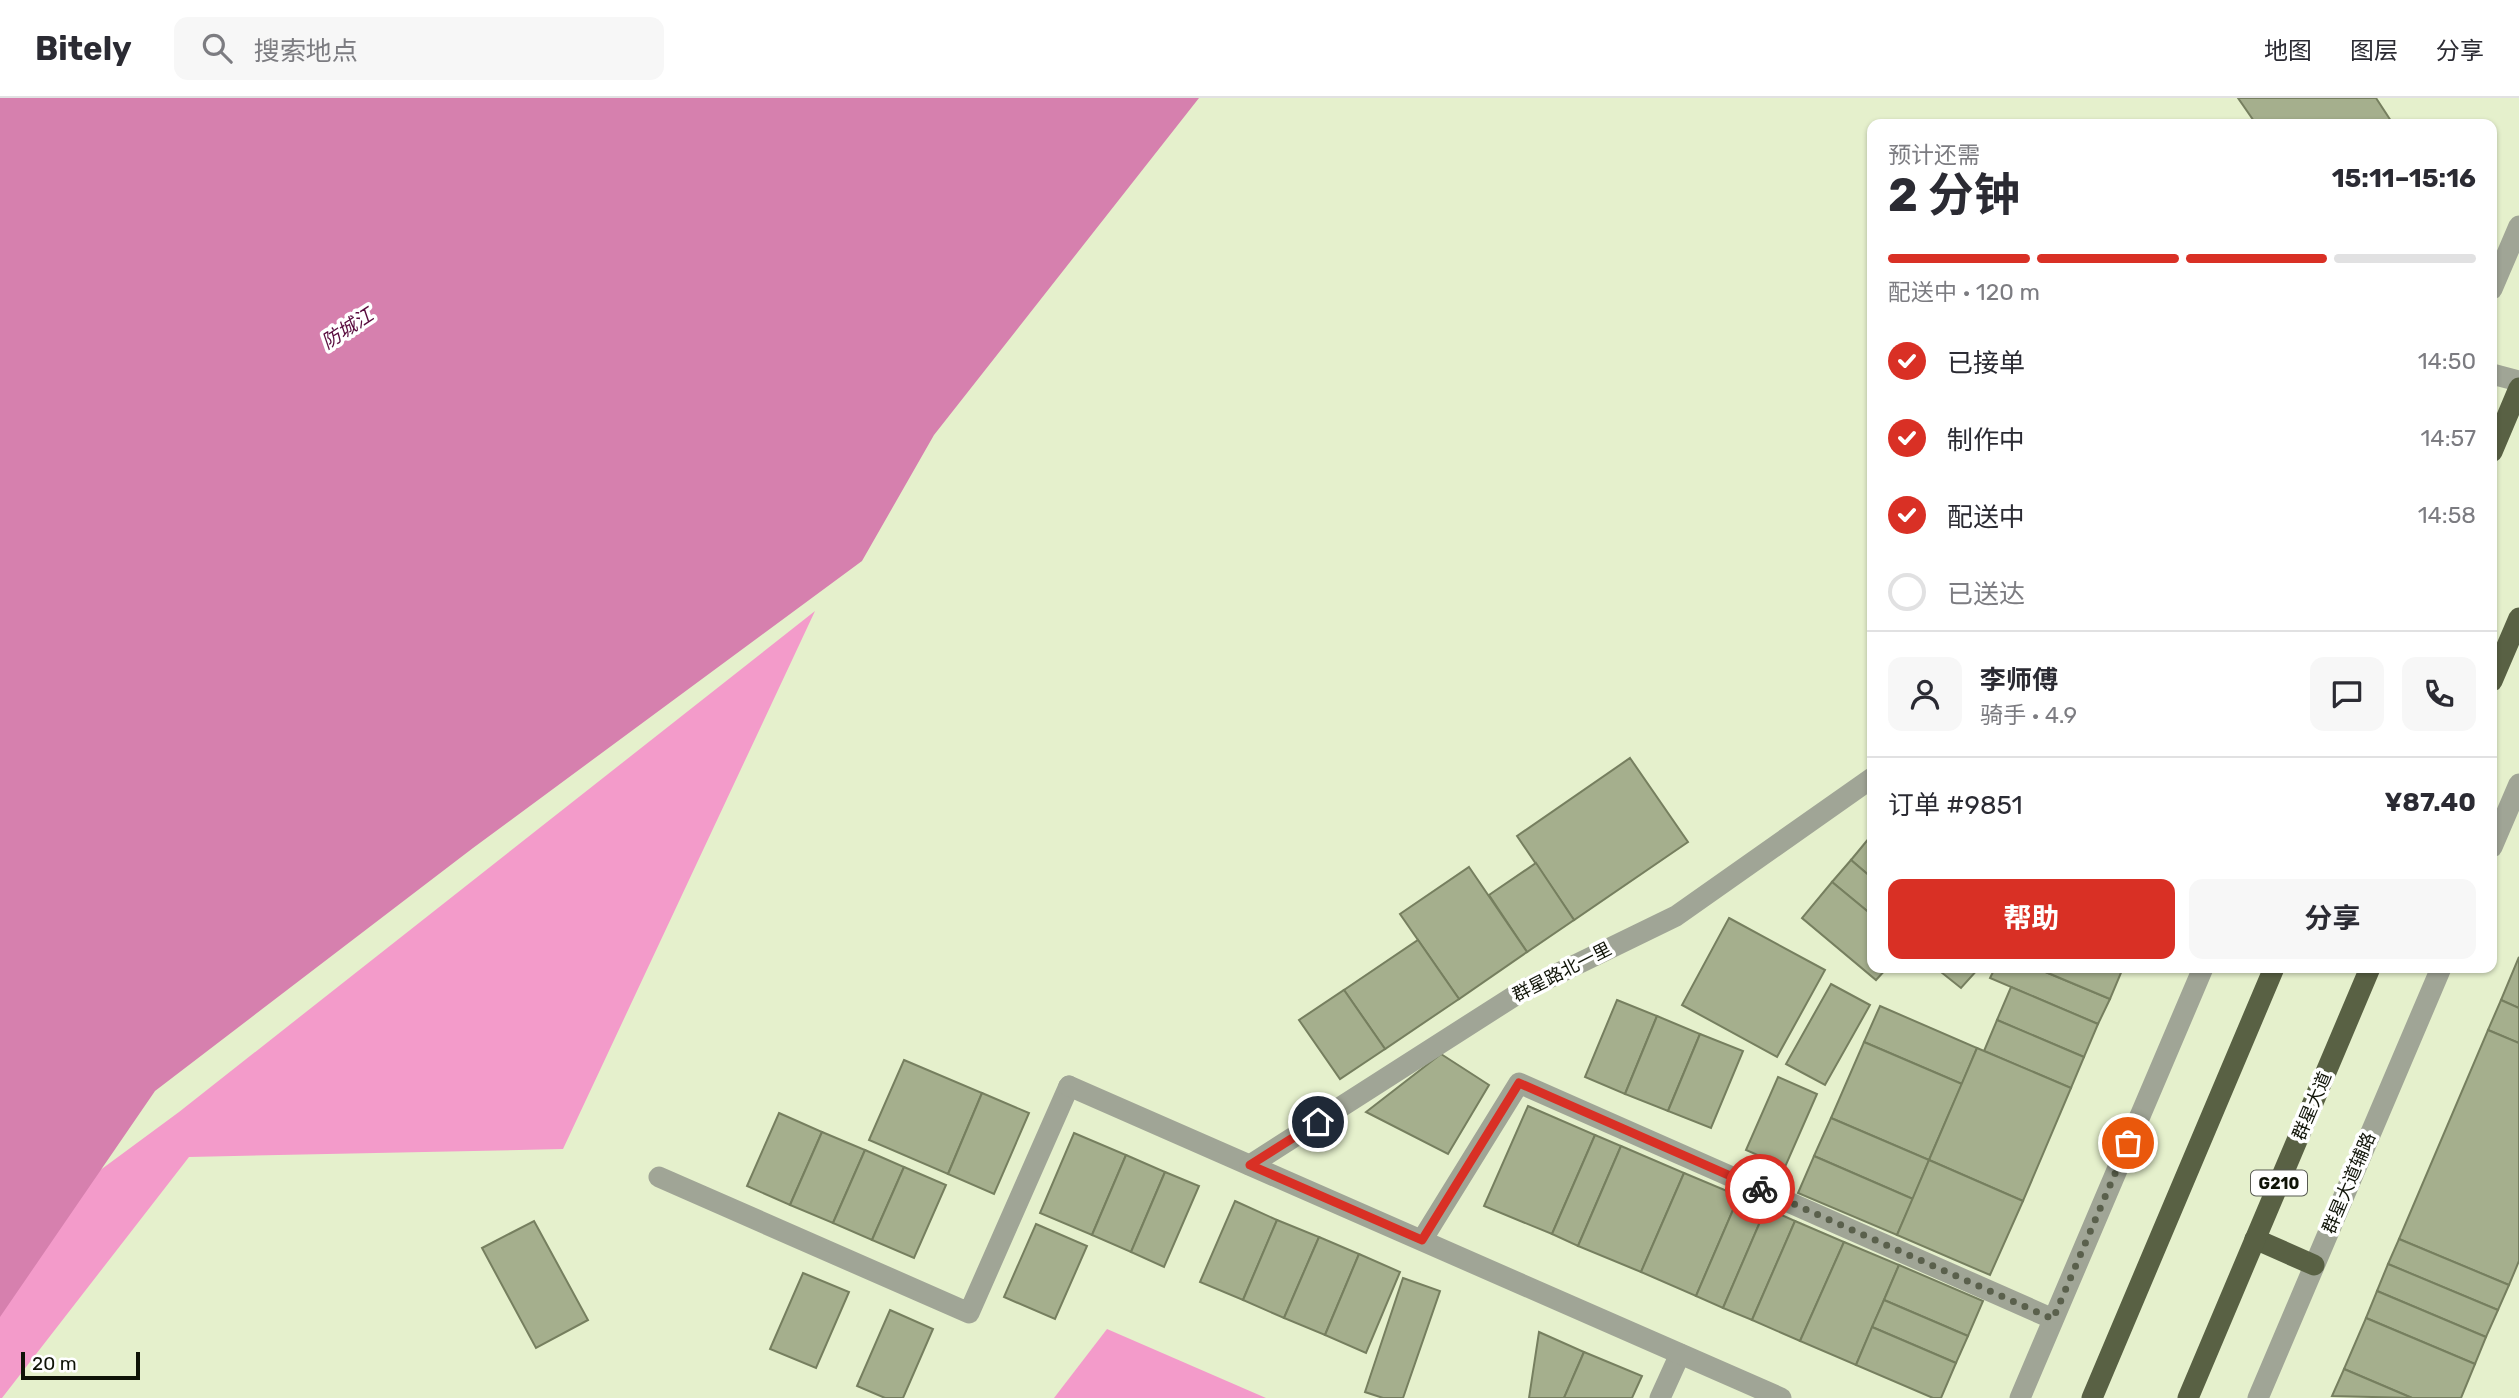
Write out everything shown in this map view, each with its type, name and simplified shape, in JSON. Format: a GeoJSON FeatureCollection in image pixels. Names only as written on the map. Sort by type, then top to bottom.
{"type":"FeatureCollection","features":[{"type":"Feature","properties":{"kind":"highway"},"geometry":{"type":"LineString","coordinates":[[2497,440],[2519,388]]}},
{"type":"Feature","properties":{"kind":"highway"},"geometry":{"type":"LineString","coordinates":[[2497,674],[2513,650],[2519,618]]}},
{"type":"Feature","properties":{"kind":"highway"},"geometry":{"type":"LineString","coordinates":[[2092,1398],[2272,973]]}},
{"type":"Feature","properties":{"kind":"highway","name":"群星大道"},"geometry":{"type":"LineString","coordinates":[[2188,1398],[2369,973]]}},
{"type":"Feature","properties":{"kind":"highway"},"geometry":{"type":"LineString","coordinates":[[2255,1239],[2314,1265]]}},
{"type":"Feature","properties":{"kind":"street"},"geometry":{"type":"LineString","coordinates":[[2497,277],[2519,226]]}},
{"type":"Feature","properties":{"kind":"street"},"geometry":{"type":"LineString","coordinates":[[2497,375],[2519,380]]}},
{"type":"Feature","properties":{"kind":"street","name":"群星路北一里"},"geometry":{"type":"LineString","coordinates":[[1250,1165],[1522,991],[1676,916],[1867,782]]}},
{"type":"Feature","properties":{"kind":"street"},"geometry":{"type":"LineString","coordinates":[[2497,836],[2519,784]]}},
{"type":"Feature","properties":{"kind":"street"},"geometry":{"type":"LineString","coordinates":[[2020,1398],[2201,973]]}},
{"type":"Feature","properties":{"kind":"street","name":"群星大道辅路"},"geometry":{"type":"LineString","coordinates":[[2258,1398],[2439,973]]}},
{"type":"Feature","properties":{"kind":"street"},"geometry":{"type":"LineString","coordinates":[[1422,1240],[1519,1083],[2053,1319]]}},
{"type":"Feature","properties":{"kind":"street"},"geometry":{"type":"LineString","coordinates":[[659,1177],[969,1313],[1069,1086],[1781,1398]]}},
{"type":"Feature","properties":{"kind":"street"},"geometry":{"type":"LineString","coordinates":[[1660,1398],[1680,1354]]}},
{"type":"Feature","properties":{"kind":"shaded area"},"geometry":{"type":"Polygon","coordinates":[[[815,611],[563,1149],[189,1157],[0,1398],[0,1244],[179,1112],[815,611]]]}},
{"type":"Feature","properties":{"kind":"shaded area"},"geometry":{"type":"Polygon","coordinates":[[[1107,1329],[1266,1398],[1054,1398],[1107,1329]]]}},
{"type":"Feature","properties":{"kind":"water","name":"防城江"},"geometry":{"type":"Polygon","coordinates":[[[0,98],[1199,98],[934,435],[862,561],[473,848],[155,1091],[0,1317],[0,98]]]}},
{"type":"Feature","properties":{"kind":"building"},"geometry":{"type":"Polygon","coordinates":[[[2238,98],[2376,98],[2390,119],[2253,119],[2238,98]]]}},
{"type":"Feature","properties":{"kind":"building"},"geometry":{"type":"Polygon","coordinates":[[[1630,758],[1688,842],[1574,920],[1517,836],[1630,758]]]}},
{"type":"Feature","properties":{"kind":"building"},"geometry":{"type":"Polygon","coordinates":[[[1867,841],[1867,874],[1851,860],[1867,841]]]}},
{"type":"Feature","properties":{"kind":"building"},"geometry":{"type":"Polygon","coordinates":[[[1851,860],[1867,874],[1867,911],[1832,882],[1851,860]]]}},
{"type":"Feature","properties":{"kind":"building"},"geometry":{"type":"Polygon","coordinates":[[[1536,863],[1574,920],[1527,952],[1489,895],[1536,863]]]}},
{"type":"Feature","properties":{"kind":"building"},"geometry":{"type":"Polygon","coordinates":[[[1469,867],[1527,952],[1459,999],[1400,914],[1469,867]]]}},
{"type":"Feature","properties":{"kind":"building"},"geometry":{"type":"Polygon","coordinates":[[[1832,882],[1867,911],[1867,972],[1802,918],[1832,882]]]}},
{"type":"Feature","properties":{"kind":"building"},"geometry":{"type":"Polygon","coordinates":[[[1729,918],[1825,970],[1777,1057],[1682,1005],[1729,918]]]}},
{"type":"Feature","properties":{"kind":"building"},"geometry":{"type":"Polygon","coordinates":[[[1418,940],[1459,999],[1385,1049],[1344,990],[1418,940]]]}},
{"type":"Feature","properties":{"kind":"building"},"geometry":{"type":"Polygon","coordinates":[[[2519,957],[2519,1008],[2501,1000],[2519,957]]]}},
{"type":"Feature","properties":{"kind":"building"},"geometry":{"type":"Polygon","coordinates":[[[1868,973],[1882,973],[1876,980],[1868,973]]]}},
{"type":"Feature","properties":{"kind":"building"},"geometry":{"type":"Polygon","coordinates":[[[1942,973],[1974,973],[1961,988],[1942,973]]]}},
{"type":"Feature","properties":{"kind":"building"},"geometry":{"type":"Polygon","coordinates":[[[1992,973],[2048,973],[2110,999],[2098,1024],[1990,978],[1992,973]]]}},
{"type":"Feature","properties":{"kind":"building"},"geometry":{"type":"Polygon","coordinates":[[[2048,973],[2121,973],[2110,999],[2048,973]]]}},
{"type":"Feature","properties":{"kind":"building"},"geometry":{"type":"Polygon","coordinates":[[[1831,984],[1870,1005],[1825,1085],[1786,1064],[1831,984]]]}},
{"type":"Feature","properties":{"kind":"building"},"geometry":{"type":"Polygon","coordinates":[[[2011,987],[2098,1024],[2084,1057],[1997,1020],[2011,987]]]}},
{"type":"Feature","properties":{"kind":"building"},"geometry":{"type":"Polygon","coordinates":[[[1344,990],[1385,1049],[1340,1079],[1299,1020],[1344,990]]]}},
{"type":"Feature","properties":{"kind":"building"},"geometry":{"type":"Polygon","coordinates":[[[1617,1000],[1657,1016],[1625,1094],[1585,1077],[1617,1000]]]}},
{"type":"Feature","properties":{"kind":"building"},"geometry":{"type":"Polygon","coordinates":[[[2501,1000],[2519,1008],[2519,1043],[2488,1030],[2501,1000]]]}},
{"type":"Feature","properties":{"kind":"building"},"geometry":{"type":"Polygon","coordinates":[[[1880,1006],[1977,1048],[1962,1084],[1864,1042],[1880,1006]]]}},
{"type":"Feature","properties":{"kind":"building"},"geometry":{"type":"Polygon","coordinates":[[[1657,1016],[1700,1034],[1668,1111],[1625,1094],[1657,1016]]]}},
{"type":"Feature","properties":{"kind":"building"},"geometry":{"type":"Polygon","coordinates":[[[1997,1020],[2084,1057],[2071,1088],[1984,1051],[1997,1020]]]}},
{"type":"Feature","properties":{"kind":"building"},"geometry":{"type":"Polygon","coordinates":[[[2488,1030],[2519,1043],[2519,1261],[2509,1285],[2399,1239],[2488,1030]]]}},
{"type":"Feature","properties":{"kind":"building"},"geometry":{"type":"Polygon","coordinates":[[[1700,1034],[1743,1051],[1711,1128],[1668,1111],[1700,1034]]]}},
{"type":"Feature","properties":{"kind":"building"},"geometry":{"type":"Polygon","coordinates":[[[1864,1042],[1962,1084],[1929,1160],[1831,1118],[1864,1042]]]}},
{"type":"Feature","properties":{"kind":"building"},"geometry":{"type":"Polygon","coordinates":[[[1977,1048],[2071,1088],[2023,1201],[1929,1160],[1977,1048]]]}},
{"type":"Feature","properties":{"kind":"building"},"geometry":{"type":"Polygon","coordinates":[[[1441,1054],[1489,1085],[1448,1154],[1366,1112],[1441,1054]]]}},
{"type":"Feature","properties":{"kind":"building"},"geometry":{"type":"Polygon","coordinates":[[[904,1060],[982,1093],[948,1174],[869,1140],[904,1060]]]}},
{"type":"Feature","properties":{"kind":"building"},"geometry":{"type":"Polygon","coordinates":[[[1778,1077],[1817,1094],[1785,1167],[1746,1150],[1778,1077]]]}},
{"type":"Feature","properties":{"kind":"building"},"geometry":{"type":"Polygon","coordinates":[[[982,1093],[1029,1113],[994,1194],[948,1174],[982,1093]]]}},
{"type":"Feature","properties":{"kind":"building"},"geometry":{"type":"Polygon","coordinates":[[[1528,1106],[1595,1135],[1552,1234],[1484,1206],[1528,1106]]]}},
{"type":"Feature","properties":{"kind":"building"},"geometry":{"type":"Polygon","coordinates":[[[779,1113],[822,1132],[790,1205],[747,1186],[779,1113]]]}},
{"type":"Feature","properties":{"kind":"building"},"geometry":{"type":"Polygon","coordinates":[[[1831,1118],[1929,1160],[1913,1199],[1814,1156],[1831,1118]]]}},
{"type":"Feature","properties":{"kind":"building"},"geometry":{"type":"Polygon","coordinates":[[[822,1132],[865,1150],[833,1223],[790,1205],[822,1132]]]}},
{"type":"Feature","properties":{"kind":"building"},"geometry":{"type":"Polygon","coordinates":[[[1074,1133],[1126,1155],[1092,1235],[1040,1213],[1074,1133]]]}},
{"type":"Feature","properties":{"kind":"building"},"geometry":{"type":"Polygon","coordinates":[[[1595,1135],[1621,1146],[1578,1246],[1552,1234],[1595,1135]]]}},
{"type":"Feature","properties":{"kind":"building"},"geometry":{"type":"Polygon","coordinates":[[[1621,1146],[1684,1173],[1641,1272],[1578,1246],[1621,1146]]]}},
{"type":"Feature","properties":{"kind":"building"},"geometry":{"type":"Polygon","coordinates":[[[865,1150],[904,1167],[872,1240],[833,1223],[865,1150]]]}},
{"type":"Feature","properties":{"kind":"building"},"geometry":{"type":"Polygon","coordinates":[[[1126,1155],[1165,1172],[1131,1252],[1092,1235],[1126,1155]]]}},
{"type":"Feature","properties":{"kind":"building"},"geometry":{"type":"Polygon","coordinates":[[[1814,1156],[1913,1199],[1897,1235],[1798,1193],[1814,1156]]]}},
{"type":"Feature","properties":{"kind":"building"},"geometry":{"type":"Polygon","coordinates":[[[1929,1160],[2023,1201],[1990,1275],[1897,1235],[1929,1160]]]}},
{"type":"Feature","properties":{"kind":"building"},"geometry":{"type":"Polygon","coordinates":[[[904,1167],[946,1185],[914,1258],[872,1240],[904,1167]]]}},
{"type":"Feature","properties":{"kind":"building"},"geometry":{"type":"Polygon","coordinates":[[[1165,1172],[1199,1186],[1164,1267],[1131,1252],[1165,1172]]]}},
{"type":"Feature","properties":{"kind":"building"},"geometry":{"type":"Polygon","coordinates":[[[1684,1173],[1739,1196],[1696,1296],[1641,1272],[1684,1173]]]}},
{"type":"Feature","properties":{"kind":"building"},"geometry":{"type":"Polygon","coordinates":[[[1739,1196],[1766,1208],[1723,1308],[1696,1296],[1739,1196]]]}},
{"type":"Feature","properties":{"kind":"building"},"geometry":{"type":"Polygon","coordinates":[[[1235,1201],[1277,1220],[1243,1300],[1200,1282],[1235,1201]]]}},
{"type":"Feature","properties":{"kind":"building"},"geometry":{"type":"Polygon","coordinates":[[[1766,1208],[1795,1221],[1752,1320],[1723,1308],[1766,1208]]]}},
{"type":"Feature","properties":{"kind":"building"},"geometry":{"type":"Polygon","coordinates":[[[1277,1220],[1319,1237],[1284,1318],[1243,1300],[1277,1220]]]}},
{"type":"Feature","properties":{"kind":"building"},"geometry":{"type":"Polygon","coordinates":[[[534,1221],[588,1320],[536,1348],[482,1248],[534,1221]]]}},
{"type":"Feature","properties":{"kind":"building"},"geometry":{"type":"Polygon","coordinates":[[[1795,1221],[1844,1242],[1800,1341],[1752,1320],[1795,1221]]]}},
{"type":"Feature","properties":{"kind":"building"},"geometry":{"type":"Polygon","coordinates":[[[1036,1224],[1087,1246],[1055,1319],[1004,1297],[1036,1224]]]}},
{"type":"Feature","properties":{"kind":"building"},"geometry":{"type":"Polygon","coordinates":[[[1319,1237],[1359,1254],[1325,1335],[1284,1318],[1319,1237]]]}},
{"type":"Feature","properties":{"kind":"building"},"geometry":{"type":"Polygon","coordinates":[[[2399,1239],[2509,1285],[2498,1310],[2388,1264],[2399,1239]]]}},
{"type":"Feature","properties":{"kind":"building"},"geometry":{"type":"Polygon","coordinates":[[[1844,1242],[1899,1265],[1856,1365],[1800,1341],[1844,1242]]]}},
{"type":"Feature","properties":{"kind":"building"},"geometry":{"type":"Polygon","coordinates":[[[1359,1254],[1400,1272],[1366,1353],[1325,1335],[1359,1254]]]}},
{"type":"Feature","properties":{"kind":"building"},"geometry":{"type":"Polygon","coordinates":[[[2388,1264],[2498,1310],[2486,1337],[2377,1291],[2388,1264]]]}},
{"type":"Feature","properties":{"kind":"building"},"geometry":{"type":"Polygon","coordinates":[[[1899,1265],[1983,1301],[1968,1336],[1884,1300],[1899,1265]]]}},
{"type":"Feature","properties":{"kind":"building"},"geometry":{"type":"Polygon","coordinates":[[[803,1273],[849,1292],[816,1368],[770,1349],[803,1273]]]}},
{"type":"Feature","properties":{"kind":"building"},"geometry":{"type":"Polygon","coordinates":[[[1403,1278],[1440,1291],[1403,1398],[1383,1398],[1365,1392],[1403,1278]]]}},
{"type":"Feature","properties":{"kind":"building"},"geometry":{"type":"Polygon","coordinates":[[[2377,1291],[2486,1337],[2475,1364],[2366,1318],[2377,1291]]]}},
{"type":"Feature","properties":{"kind":"building"},"geometry":{"type":"Polygon","coordinates":[[[1884,1300],[1968,1336],[1956,1363],[1872,1327],[1884,1300]]]}},
{"type":"Feature","properties":{"kind":"building"},"geometry":{"type":"Polygon","coordinates":[[[890,1310],[933,1329],[903,1398],[885,1398],[857,1386],[890,1310]]]}},
{"type":"Feature","properties":{"kind":"building"},"geometry":{"type":"Polygon","coordinates":[[[2366,1318],[2475,1364],[2461,1398],[2412,1398],[2344,1369],[2366,1318]]]}},
{"type":"Feature","properties":{"kind":"building"},"geometry":{"type":"Polygon","coordinates":[[[1872,1327],[1956,1363],[1941,1398],[1933,1398],[1856,1365],[1872,1327]]]}},
{"type":"Feature","properties":{"kind":"building"},"geometry":{"type":"Polygon","coordinates":[[[1539,1332],[1584,1352],[1564,1398],[1529,1398],[1539,1332]]]}},
{"type":"Feature","properties":{"kind":"building"},"geometry":{"type":"Polygon","coordinates":[[[1584,1352],[1642,1376],[1632,1398],[1564,1398],[1584,1352]]]}},
{"type":"Feature","properties":{"kind":"building"},"geometry":{"type":"Polygon","coordinates":[[[2344,1369],[2412,1398],[2332,1396],[2344,1369]]]}},
{"type":"Feature","properties":{"kind":"way so far"},"geometry":{"type":"LineString","coordinates":[[1760,1189],[2053,1319],[2128,1143]]}},
{"type":"Feature","properties":{"kind":"route"},"geometry":{"type":"LineString","coordinates":[[1318,1122],[1250,1165],[1422,1240],[1519,1083],[1760,1189]]}}]}
